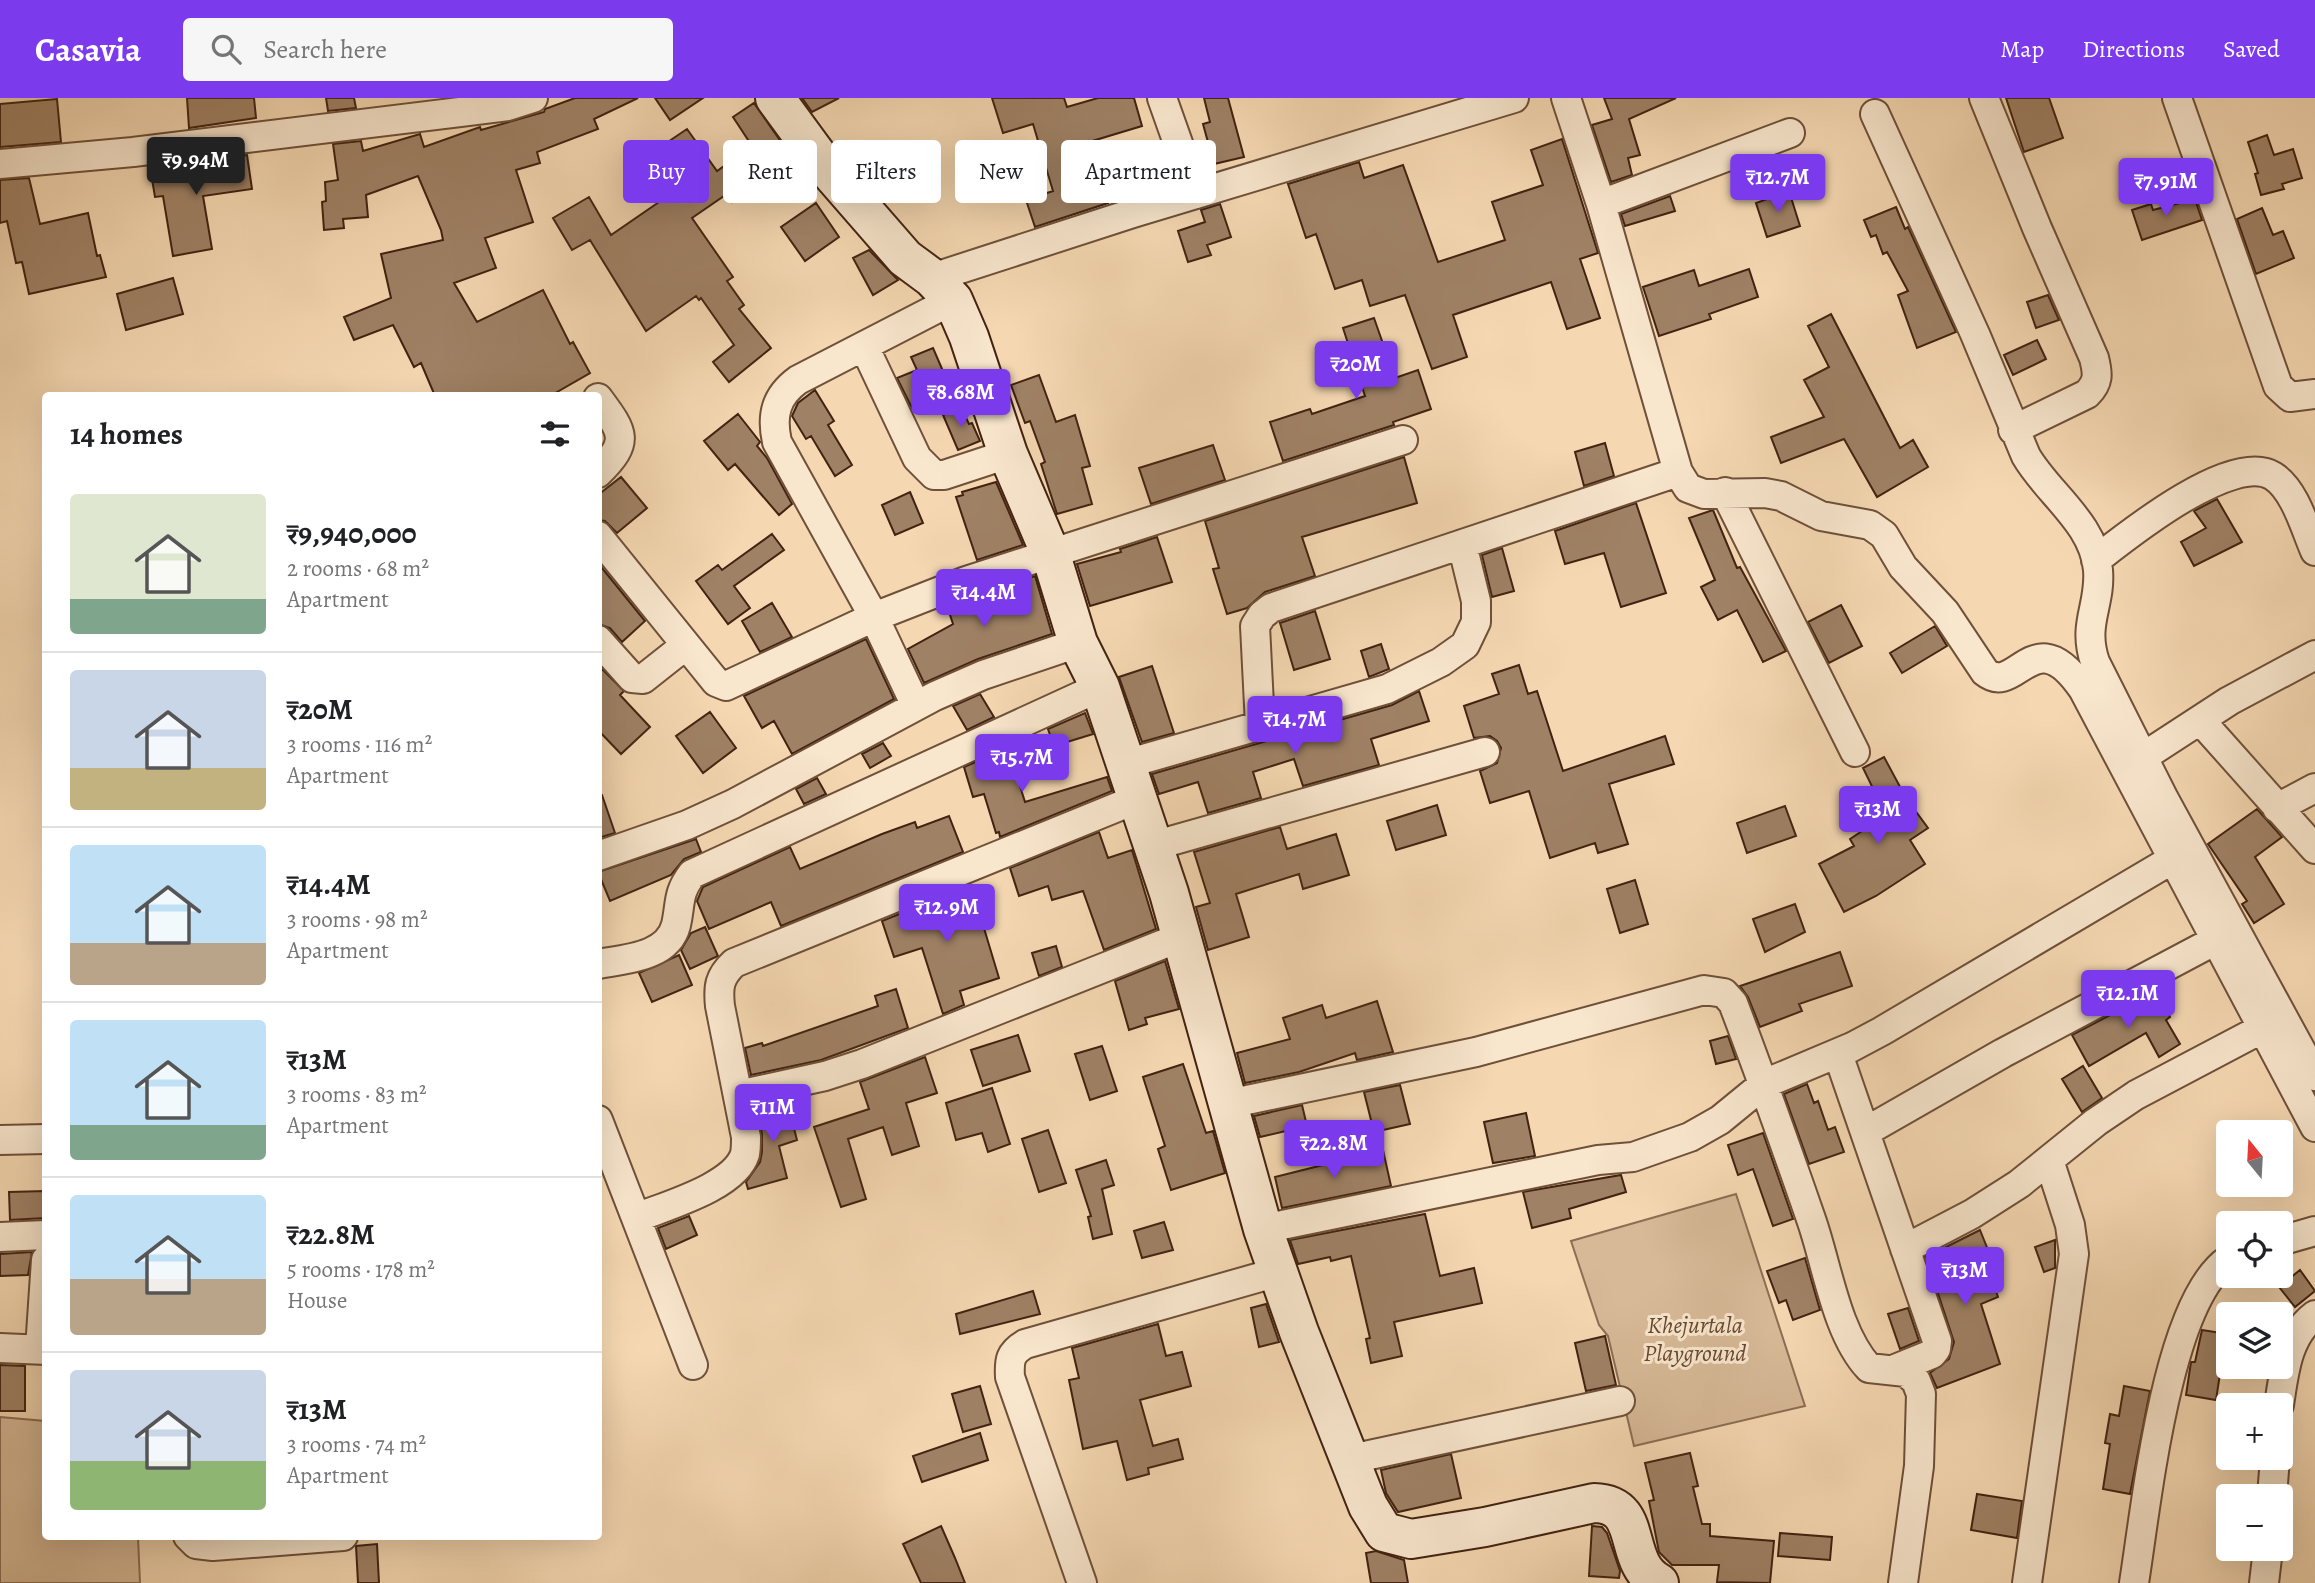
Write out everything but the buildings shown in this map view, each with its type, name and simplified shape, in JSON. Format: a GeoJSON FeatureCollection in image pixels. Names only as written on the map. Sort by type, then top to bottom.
{"type":"FeatureCollection","features":[{"type":"Feature","properties":{"kind":"street"},"geometry":{"type":"LineString","coordinates":[[0,164],[133,152],[460,113],[508,106],[533,98]]}},
{"type":"Feature","properties":{"kind":"street"},"geometry":{"type":"LineString","coordinates":[[775,98],[824,165],[860,207],[905,258],[942,289],[969,337],[1008,454],[1051,555],[1078,643],[1100,687],[1181,937],[1263,1229],[1299,1332],[1368,1506],[1384,1532],[1411,1539],[1485,1527],[1594,1503],[1607,1504],[1621,1511],[1627,1521],[1645,1577]]}},
{"type":"Feature","properties":{"kind":"street"},"geometry":{"type":"LineString","coordinates":[[1162,98],[1177,140]]}},
{"type":"Feature","properties":{"kind":"street"},"geometry":{"type":"LineString","coordinates":[[1216,188],[1514,98]]}},
{"type":"Feature","properties":{"kind":"street"},"geometry":{"type":"LineString","coordinates":[[1566,98],[1601,204],[1678,472],[1688,488],[1704,494],[1725,492],[1781,496],[1821,516],[1870,526],[1884,536],[1903,567],[1945,612],[1985,672],[1992,678],[2001,679],[2038,658],[2050,657],[2061,663],[2083,689],[2315,1127]]}},
{"type":"Feature","properties":{"kind":"street"},"geometry":{"type":"LineString","coordinates":[[1984,98],[2036,228],[2094,358],[2098,375],[2096,385],[2087,394],[2013,430]]}},
{"type":"Feature","properties":{"kind":"street"},"geometry":{"type":"LineString","coordinates":[[2177,98],[2278,386],[2290,397],[2315,394]]}},
{"type":"Feature","properties":{"kind":"street"},"geometry":{"type":"LineString","coordinates":[[1875,114],[1975,334],[2013,430],[2035,471],[2076,518],[2091,545],[2098,572],[2089,623],[2091,649],[2143,757],[2312,1062]]}},
{"type":"Feature","properties":{"kind":"street"},"geometry":{"type":"LineString","coordinates":[[1601,204],[1790,133]]}},
{"type":"Feature","properties":{"kind":"street"},"geometry":{"type":"LineString","coordinates":[[916,706],[874,617],[777,442],[773,426],[774,410],[785,390],[798,380],[864,346],[942,289],[1172,203]]}},
{"type":"Feature","properties":{"kind":"street"},"geometry":{"type":"LineString","coordinates":[[864,346],[917,458],[934,475],[944,475],[1008,454]]}},
{"type":"Feature","properties":{"kind":"street"},"geometry":{"type":"LineString","coordinates":[[602,402],[619,426],[622,440],[620,450],[602,469]]}},
{"type":"Feature","properties":{"kind":"street"},"geometry":{"type":"LineString","coordinates":[[602,541],[716,682],[726,687],[874,617],[966,581],[1402,440]]}},
{"type":"Feature","properties":{"kind":"street"},"geometry":{"type":"LineString","coordinates":[[2096,559],[2176,503],[2244,470],[2261,470],[2276,478],[2288,492],[2315,551]]}},
{"type":"Feature","properties":{"kind":"street"},"geometry":{"type":"LineString","coordinates":[[1260,725],[1255,626],[1271,608],[1678,472]]}},
{"type":"Feature","properties":{"kind":"street"},"geometry":{"type":"LineString","coordinates":[[1725,492],[1854,752]]}},
{"type":"Feature","properties":{"kind":"street"},"geometry":{"type":"LineString","coordinates":[[636,1218],[717,1184],[732,1173],[745,1156],[746,1138],[718,985],[723,973],[734,963],[1260,725],[1395,686],[1441,662],[1465,645],[1476,622],[1476,601],[1462,544]]}},
{"type":"Feature","properties":{"kind":"street"},"geometry":{"type":"LineString","coordinates":[[602,855],[687,825],[733,804],[916,706],[984,675],[1078,643]]}},
{"type":"Feature","properties":{"kind":"street"},"geometry":{"type":"LineString","coordinates":[[602,644],[632,678],[643,679],[687,645]]}},
{"type":"Feature","properties":{"kind":"street"},"geometry":{"type":"LineString","coordinates":[[2143,757],[2269,678],[2315,655]]}},
{"type":"Feature","properties":{"kind":"street"},"geometry":{"type":"LineString","coordinates":[[602,963],[657,950],[668,942],[676,928],[680,890],[692,874],[1100,687]]}},
{"type":"Feature","properties":{"kind":"street"},"geometry":{"type":"LineString","coordinates":[[2200,720],[2315,849]]}},
{"type":"Feature","properties":{"kind":"street"},"geometry":{"type":"LineString","coordinates":[[1153,846],[1485,752]]}},
{"type":"Feature","properties":{"kind":"street"},"geometry":{"type":"LineString","coordinates":[[2277,808],[2315,788]]}},
{"type":"Feature","properties":{"kind":"street"},"geometry":{"type":"LineString","coordinates":[[1263,1229],[1598,1160],[1633,1157],[1663,1148],[1720,1120],[1764,1084],[1838,1054],[1968,982],[2108,895],[2173,859]]}},
{"type":"Feature","properties":{"kind":"street"},"geometry":{"type":"LineString","coordinates":[[738,1095],[825,1076],[862,1064],[1181,937]]}},
{"type":"Feature","properties":{"kind":"street"},"geometry":{"type":"LineString","coordinates":[[1865,1132],[2003,1053],[2217,940]]}},
{"type":"Feature","properties":{"kind":"street"},"geometry":{"type":"LineString","coordinates":[[1228,1104],[1476,1052],[1704,990],[1724,993],[1733,1003],[1764,1084],[1839,1310],[1858,1357],[1869,1368],[1906,1372],[1916,1381],[1921,1394],[1919,1466],[1903,1583]]}},
{"type":"Feature","properties":{"kind":"street"},"geometry":{"type":"LineString","coordinates":[[1905,1249],[1972,1214],[2136,1095],[2263,1028]]}},
{"type":"Feature","properties":{"kind":"street"},"geometry":{"type":"LineString","coordinates":[[1838,1054],[1937,1341],[1932,1354],[1895,1370]]}},
{"type":"Feature","properties":{"kind":"street"},"geometry":{"type":"LineString","coordinates":[[602,1130],[693,1365]]}},
{"type":"Feature","properties":{"kind":"street"},"geometry":{"type":"LineString","coordinates":[[0,1140],[42,1139]]}},
{"type":"Feature","properties":{"kind":"street"},"geometry":{"type":"LineString","coordinates":[[2027,1583],[2074,1254],[2070,1225],[2049,1160]]}},
{"type":"Feature","properties":{"kind":"street"},"geometry":{"type":"LineString","coordinates":[[2293,1237],[2315,1231]]}},
{"type":"Feature","properties":{"kind":"street"},"geometry":{"type":"LineString","coordinates":[[0,1237],[42,1235]]}},
{"type":"Feature","properties":{"kind":"street"},"geometry":{"type":"LineString","coordinates":[[2134,1583],[2162,1418],[2178,1349],[2195,1304],[2210,1276],[2216,1271]]}},
{"type":"Feature","properties":{"kind":"street"},"geometry":{"type":"LineString","coordinates":[[1082,1583],[1010,1377],[1009,1361],[1014,1351],[1025,1344],[1278,1272]]}},
{"type":"Feature","properties":{"kind":"street"},"geometry":{"type":"LineString","coordinates":[[2281,1393],[2292,1342],[2306,1322],[2315,1315]]}},
{"type":"Feature","properties":{"kind":"street"},"geometry":{"type":"LineString","coordinates":[[0,1348],[42,1349]]}},
{"type":"Feature","properties":{"kind":"street"},"geometry":{"type":"LineString","coordinates":[[1351,1459],[1620,1401]]}},
{"type":"Feature","properties":{"kind":"street"},"geometry":{"type":"LineString","coordinates":[[192,1540],[196,1544],[213,1546],[291,1540]]}},
{"type":"Feature","properties":{"kind":"street"},"geometry":{"type":"LineString","coordinates":[[2264,1583],[2267,1561]]}},
{"type":"Feature","properties":{"kind":"green space","name":"Khejurtala Playground"},"geometry":{"type":"Polygon","coordinates":[[[1736,1194],[1805,1406],[1634,1446],[1608,1336],[1599,1325],[1571,1241],[1736,1194]]]}},
{"type":"Feature","properties":{"kind":"green space"},"geometry":{"type":"Polygon","coordinates":[[[0,1417],[42,1421],[42,1540],[138,1540],[140,1583],[0,1583],[0,1417]]]}}]}
